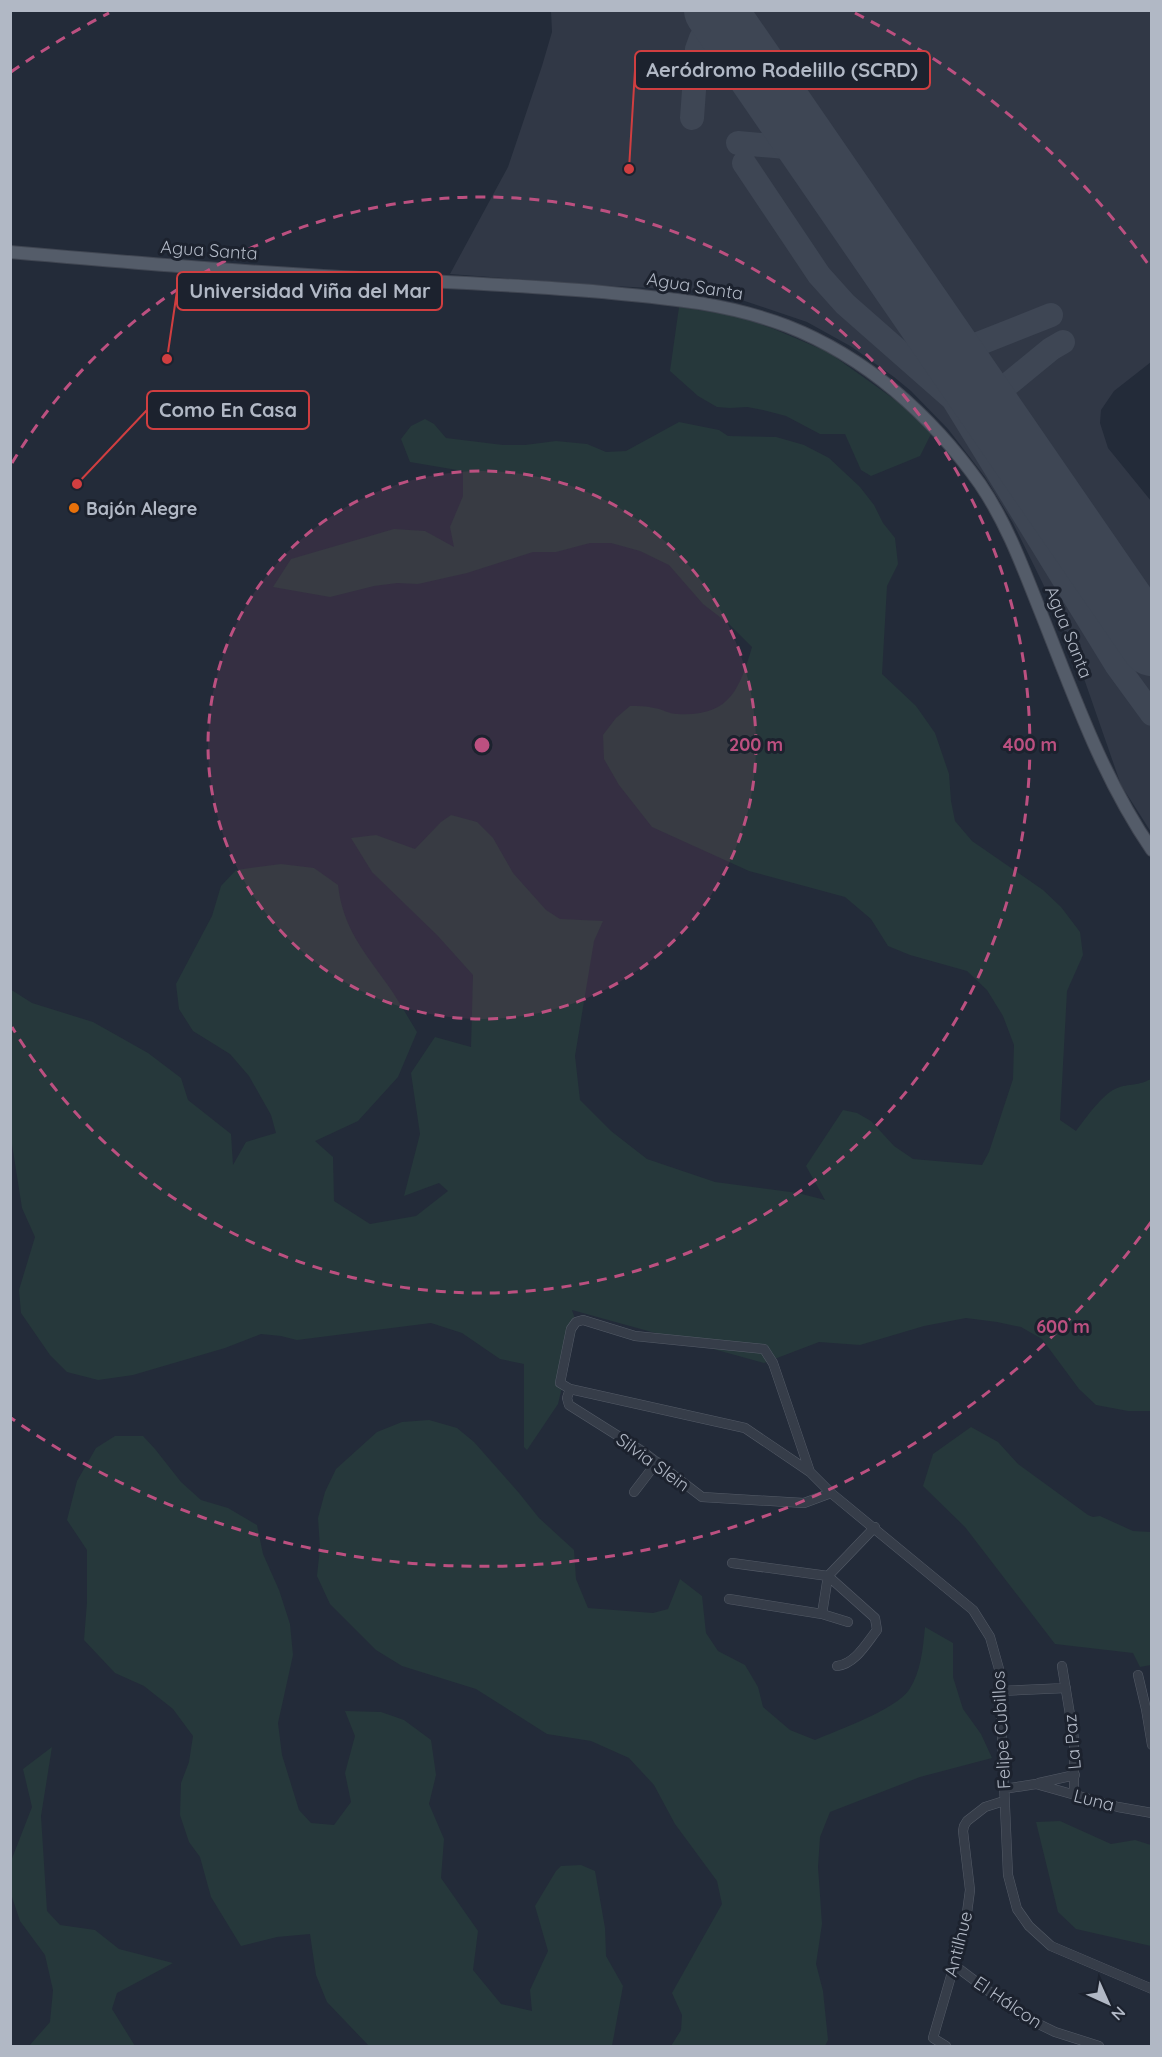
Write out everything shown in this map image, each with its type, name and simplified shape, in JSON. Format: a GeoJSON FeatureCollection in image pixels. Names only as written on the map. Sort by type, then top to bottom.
{"type":"FeatureCollection","features":[{"type":"Feature","properties":{"kind":"main road","name":"Agua Santa"},"geometry":{"type":"LineString","coordinates":[[10,252],[252,271],[500,284],[678,299],[738,310],[789,327],[827,344],[872,373],[915,408],[959,456],[998,512],[1019,557],[1112,782],[1127,812],[1152,850]]}},
{"type":"Feature","properties":{"kind":"street"},"geometry":{"type":"LineString","coordinates":[[570,1389],[560,1383],[571,1329],[576,1322],[583,1320],[635,1336],[764,1349],[773,1363],[810,1472]]}},
{"type":"Feature","properties":{"kind":"street","name":"Silvia Slein"},"geometry":{"type":"LineString","coordinates":[[570,1389],[567,1398],[569,1405],[657,1462],[702,1497],[804,1503],[831,1493]]}},
{"type":"Feature","properties":{"kind":"street","name":"Felipe Cubillos"},"geometry":{"type":"LineString","coordinates":[[570,1389],[745,1428],[810,1472],[831,1493],[966,1602],[980,1618],[997,1658],[1010,1887],[1017,1909],[1029,1926],[1059,1951],[1152,1989]]}},
{"type":"Feature","properties":{"kind":"street"},"geometry":{"type":"LineString","coordinates":[[634,1492],[657,1462]]}},
{"type":"Feature","properties":{"kind":"street"},"geometry":{"type":"LineString","coordinates":[[822,1614],[828,1576],[875,1527]]}},
{"type":"Feature","properties":{"kind":"street"},"geometry":{"type":"LineString","coordinates":[[732,1563],[828,1576],[875,1618],[877,1630],[847,1665],[837,1666]]}},
{"type":"Feature","properties":{"kind":"street"},"geometry":{"type":"LineString","coordinates":[[729,1599],[822,1614],[849,1622]]}},
{"type":"Feature","properties":{"kind":"street","name":"La Paz"},"geometry":{"type":"LineString","coordinates":[[1062,1666],[1074,1739],[1074,1795]]}},
{"type":"Feature","properties":{"kind":"street"},"geometry":{"type":"LineString","coordinates":[[1138,1675],[1152,1745]]}},
{"type":"Feature","properties":{"kind":"street","name":"La Paz"},"geometry":{"type":"LineString","coordinates":[[999,1691],[1066,1688]]}},
{"type":"Feature","properties":{"kind":"street","name":"Luna"},"geometry":{"type":"LineString","coordinates":[[1004,1789],[1075,1775]]}},
{"type":"Feature","properties":{"kind":"street","name":"Luna"},"geometry":{"type":"LineString","coordinates":[[1036,1784],[1118,1807],[1149,1812]]}},
{"type":"Feature","properties":{"kind":"street"},"geometry":{"type":"LineString","coordinates":[[1149,1812],[1152,1800]]}},
{"type":"Feature","properties":{"kind":"street","name":"Antilhue"},"geometry":{"type":"LineString","coordinates":[[946,2046],[933,2038],[965,1928],[970,1890],[964,1826],[985,1807],[1004,1801]]}},
{"type":"Feature","properties":{"kind":"street","name":"El Hálcon"},"geometry":{"type":"LineString","coordinates":[[954,1965],[1022,2016],[1055,2032],[1093,2046]]}},
{"type":"Feature","properties":{"kind":"shaded area"},"geometry":{"type":"Polygon","coordinates":[[[551,11],[1151,11],[1151,362],[1114,391],[1101,410],[1100,423],[1108,448],[1151,501],[1151,832],[1121,785],[1080,667],[1013,523],[985,477],[948,429],[894,377],[852,347],[807,322],[733,297],[688,290],[450,274],[508,167],[552,32],[551,11]]]}},
{"type":"Feature","properties":{"kind":"shaded area"},"geometry":{"type":"Polygon","coordinates":[[[679,307],[736,316],[828,352],[908,409],[931,434],[920,456],[871,476],[861,470],[845,434],[820,434],[786,416],[747,407],[717,407],[698,396],[670,371],[679,307]]]}},
{"type":"Feature","properties":{"kind":"shaded area"},"geometry":{"type":"Polygon","coordinates":[[[425,419],[434,424],[446,438],[503,445],[556,441],[587,444],[606,452],[626,451],[679,422],[719,430],[728,436],[776,437],[804,445],[829,458],[860,487],[874,505],[883,523],[895,538],[898,564],[887,586],[882,674],[916,706],[935,733],[949,774],[955,821],[972,841],[1043,890],[1061,907],[1080,932],[1083,955],[1067,991],[1060,1120],[1076,1131],[1110,1092],[1119,1087],[1151,1079],[1151,1411],[1128,1411],[1096,1405],[1079,1389],[1042,1339],[1021,1327],[966,1318],[924,1326],[860,1345],[819,1342],[764,1363],[572,1310],[577,1325],[558,1404],[527,1450],[524,1447],[524,1364],[500,1359],[462,1333],[431,1323],[297,1340],[261,1334],[225,1348],[133,1375],[98,1380],[67,1372],[50,1355],[21,1313],[19,1290],[35,1237],[22,1208],[11,1138],[10,989],[32,1003],[93,1022],[148,1053],[181,1078],[188,1100],[231,1134],[233,1165],[246,1142],[276,1133],[271,1115],[249,1076],[230,1054],[193,1031],[179,1009],[176,984],[212,916],[221,886],[236,870],[281,864],[314,868],[338,885],[344,914],[355,938],[417,1032],[398,1077],[358,1121],[315,1141],[333,1157],[334,1201],[370,1224],[416,1216],[448,1191],[439,1183],[404,1196],[420,1134],[411,1073],[435,1037],[471,1047],[473,975],[438,936],[372,872],[351,838],[376,835],[415,849],[451,815],[477,822],[493,838],[513,873],[546,910],[560,919],[603,921],[594,941],[575,1056],[580,1100],[611,1131],[647,1159],[715,1182],[798,1193],[825,1200],[806,1166],[843,1110],[857,1113],[871,1121],[894,1146],[913,1159],[982,1165],[989,1152],[1013,1079],[1014,1045],[1003,1016],[987,990],[967,971],[910,955],[888,946],[871,919],[845,897],[749,871],[652,827],[619,785],[604,759],[603,735],[616,718],[630,706],[651,707],[677,714],[709,711],[720,706],[729,698],[747,663],[752,647],[729,624],[703,604],[669,565],[640,551],[611,543],[590,543],[556,552],[533,552],[467,573],[418,584],[397,583],[374,586],[330,597],[273,587],[291,559],[394,529],[425,531],[454,547],[450,527],[463,496],[463,471],[410,462],[401,439],[411,426],[425,419]]]}},
{"type":"Feature","properties":{"kind":"shaded area"},"geometry":{"type":"Polygon","coordinates":[[[429,1420],[457,1428],[474,1442],[539,1518],[574,1550],[576,1579],[588,1608],[653,1613],[668,1609],[680,1579],[702,1596],[706,1633],[718,1651],[745,1665],[758,1687],[763,1707],[790,1730],[815,1740],[892,1705],[909,1690],[916,1676],[921,1660],[925,1627],[953,1643],[953,1677],[963,1709],[981,1734],[992,1758],[920,1777],[830,1812],[820,1837],[818,1867],[822,1924],[816,1964],[823,1991],[828,2040],[825,2046],[671,2046],[681,2030],[682,2015],[672,1993],[722,1904],[717,1881],[675,1824],[654,1785],[629,1758],[591,1741],[547,1734],[476,1689],[402,1666],[376,1650],[330,1604],[317,1576],[320,1548],[318,1518],[325,1492],[336,1469],[377,1432],[402,1422],[429,1420]]]}},
{"type":"Feature","properties":{"kind":"shaded area"},"geometry":{"type":"Polygon","coordinates":[[[971,1427],[998,1442],[1018,1464],[1088,1515],[1100,1516],[1133,1531],[1151,1532],[1151,1665],[1140,1667],[1133,1653],[1055,1644],[965,1527],[923,1486],[933,1454],[971,1427]]]}},
{"type":"Feature","properties":{"kind":"shaded area"},"geometry":{"type":"Polygon","coordinates":[[[115,1436],[143,1436],[181,1482],[201,1500],[228,1508],[257,1525],[263,1554],[279,1590],[290,1624],[293,1655],[278,1723],[282,1755],[299,1810],[311,1823],[334,1825],[351,1802],[345,1773],[355,1736],[345,1711],[381,1712],[404,1720],[431,1740],[436,1775],[429,1804],[444,1839],[441,1878],[478,1931],[473,1970],[501,2004],[532,2011],[530,1990],[548,1951],[535,1906],[556,1871],[561,1866],[581,1865],[595,1871],[605,1928],[606,1956],[623,1986],[612,2046],[369,2046],[327,2002],[316,1975],[310,1934],[277,1937],[241,1946],[211,1897],[200,1857],[189,1842],[180,1815],[181,1783],[189,1762],[193,1736],[173,1709],[144,1686],[115,1673],[84,1640],[87,1550],[67,1520],[77,1481],[96,1448],[115,1436]]]}},
{"type":"Feature","properties":{"kind":"shaded area"},"geometry":{"type":"Polygon","coordinates":[[[52,1747],[41,1816],[47,1911],[60,1925],[95,1930],[119,1949],[173,1963],[117,1993],[112,2009],[135,2046],[29,2046],[50,2022],[53,1990],[45,1955],[20,1921],[11,1894],[11,1861],[32,1807],[23,1769],[52,1747]]]}},
{"type":"Feature","properties":{"kind":"shaded area"},"geometry":{"type":"Polygon","coordinates":[[[1060,1821],[1111,1844],[1135,1840],[1151,1845],[1151,1946],[1076,1929],[1058,1912],[1036,1822],[1060,1821]]]}},
{"type":"Feature","properties":{"kind":"taxiway"},"geometry":{"type":"LineString","coordinates":[[692,118],[697,49],[701,38],[723,21]]}},
{"type":"Feature","properties":{"kind":"taxiway"},"geometry":{"type":"LineString","coordinates":[[738,143],[810,149]]}},
{"type":"Feature","properties":{"kind":"taxiway"},"geometry":{"type":"LineString","coordinates":[[744,163],[819,275],[845,304],[953,399],[1117,666],[1152,714]]}},
{"type":"Feature","properties":{"kind":"taxiway"},"geometry":{"type":"LineString","coordinates":[[950,355],[1051,315]]}},
{"type":"Feature","properties":{"kind":"taxiway"},"geometry":{"type":"LineString","coordinates":[[984,404],[1051,349],[1063,342]]}},
{"type":"Feature","properties":{"kind":"runway"},"geometry":{"type":"LineString","coordinates":[[715,10],[1152,645]]}},
{"type":"Feature","properties":{"kind":"place","name":"Aeródromo Rodelillo (SCRD)"},"geometry":{"type":"Point","coordinates":[629,169]}},
{"type":"Feature","properties":{"kind":"place","name":"Universidad Viña del Mar"},"geometry":{"type":"Point","coordinates":[167,359]}},
{"type":"Feature","properties":{"kind":"place","name":"Como En Casa"},"geometry":{"type":"Point","coordinates":[77,484]}},
{"type":"Feature","properties":{"kind":"place","name":"Bajón Alegre"},"geometry":{"type":"Point","coordinates":[74,508]}}]}
